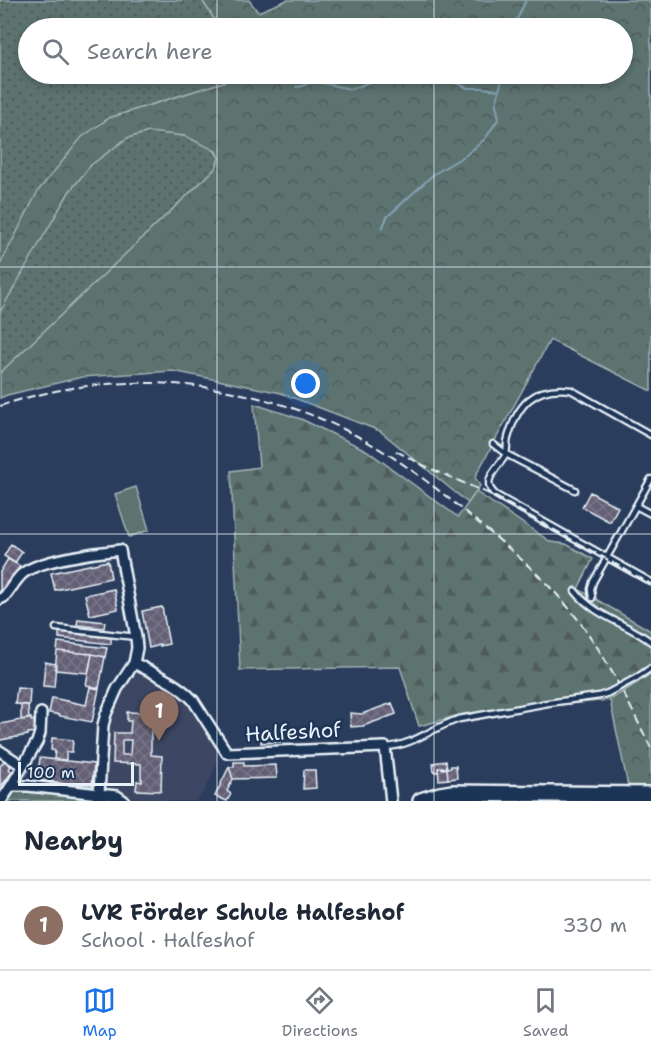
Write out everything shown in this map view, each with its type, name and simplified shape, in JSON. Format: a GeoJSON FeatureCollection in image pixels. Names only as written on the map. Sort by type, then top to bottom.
{"type":"FeatureCollection","features":[{"type":"Feature","properties":{"kind":"main road"},"geometry":{"type":"LineString","coordinates":[[421,801],[440,795],[460,797],[651,795]]}},
{"type":"Feature","properties":{"kind":"street"},"geometry":{"type":"LineString","coordinates":[[0,599],[22,574],[36,565],[97,552],[120,550],[137,648],[134,663],[117,689],[103,725],[98,797]]}},
{"type":"Feature","properties":{"kind":"street","name":"Halfeshof"},"geometry":{"type":"LineString","coordinates":[[134,663],[186,693],[193,700],[227,753],[385,747]]}},
{"type":"Feature","properties":{"kind":"street"},"geometry":{"type":"LineString","coordinates":[[1,801],[37,742],[41,713]]}},
{"type":"Feature","properties":{"kind":"street"},"geometry":{"type":"LineString","coordinates":[[385,747],[391,801]]}},
{"type":"Feature","properties":{"kind":"street"},"geometry":{"type":"LineString","coordinates":[[0,751],[23,765]]}},
{"type":"Feature","properties":{"kind":"street"},"geometry":{"type":"LineString","coordinates":[[11,786],[28,786],[98,797],[106,793],[124,801]]}},
{"type":"Feature","properties":{"kind":"lane"},"geometry":{"type":"LineString","coordinates":[[651,435],[571,390],[553,390],[532,397],[523,405],[507,439],[506,454],[489,482],[490,490],[651,582]]}},
{"type":"Feature","properties":{"kind":"lane"},"geometry":{"type":"LineString","coordinates":[[493,444],[506,454],[575,490]]}},
{"type":"Feature","properties":{"kind":"lane"},"geometry":{"type":"LineString","coordinates":[[592,598],[592,585],[651,479]]}},
{"type":"Feature","properties":{"kind":"lane"},"geometry":{"type":"LineString","coordinates":[[636,506],[651,514]]}},
{"type":"Feature","properties":{"kind":"lane"},"geometry":{"type":"LineString","coordinates":[[575,591],[602,615],[651,642]]}},
{"type":"Feature","properties":{"kind":"lane"},"geometry":{"type":"LineString","coordinates":[[56,628],[136,637]]}},
{"type":"Feature","properties":{"kind":"lane","name":"Halfeshof"},"geometry":{"type":"LineString","coordinates":[[385,747],[410,742],[459,719],[599,696],[651,668]]}},
{"type":"Feature","properties":{"kind":"shaded area"},"geometry":{"type":"Polygon","coordinates":[[[135,672],[146,674],[180,693],[189,701],[215,747],[217,764],[203,793],[196,801],[133,801],[107,785],[109,717],[122,688],[135,672]]]}},
{"type":"Feature","properties":{"kind":"green space"},"geometry":{"type":"Polygon","coordinates":[[[0,0],[202,0],[214,18],[18,18],[18,84],[217,84],[109,118],[0,265],[0,0]]]}},
{"type":"Feature","properties":{"kind":"green space"},"geometry":{"type":"Polygon","coordinates":[[[202,0],[249,0],[258,12],[287,0],[646,0],[651,3],[651,391],[550,340],[475,477],[480,486],[468,503],[380,431],[281,393],[173,371],[82,377],[0,398],[0,373],[216,168],[219,158],[216,151],[185,136],[149,132],[127,138],[91,165],[69,192],[0,312],[0,265],[38,191],[82,137],[109,118],[217,84],[633,84],[633,18],[214,18],[202,0]]]}},
{"type":"Feature","properties":{"kind":"green space"},"geometry":{"type":"Polygon","coordinates":[[[149,132],[188,138],[207,145],[219,158],[216,168],[0,373],[1,308],[69,192],[91,165],[127,138],[149,132]]]}},
{"type":"Feature","properties":{"kind":"green space"},"geometry":{"type":"Polygon","coordinates":[[[254,404],[301,419],[366,450],[458,517],[476,492],[551,542],[566,544],[593,559],[578,589],[651,631],[651,674],[610,700],[464,714],[419,726],[400,667],[240,670],[231,471],[259,467],[254,404]]]}},
{"type":"Feature","properties":{"kind":"green space"},"geometry":{"type":"Polygon","coordinates":[[[136,487],[149,530],[129,537],[115,494],[136,487]]]}},
{"type":"Feature","properties":{"kind":"green space"},"geometry":{"type":"Polygon","coordinates":[[[651,674],[651,801],[624,801],[628,786],[610,700],[651,674]]]}},
{"type":"Feature","properties":{"kind":"green space"},"geometry":{"type":"Polygon","coordinates":[[[25,790],[80,796],[87,801],[5,801],[12,793],[25,790]]]}},
{"type":"Feature","properties":{"kind":"building"},"geometry":{"type":"Polygon","coordinates":[[[590,492],[618,507],[610,522],[582,507],[590,492]]]}},
{"type":"Feature","properties":{"kind":"building"},"geometry":{"type":"Polygon","coordinates":[[[11,544],[22,552],[15,563],[4,556],[11,544]]]}},
{"type":"Feature","properties":{"kind":"building"},"geometry":{"type":"Polygon","coordinates":[[[8,559],[20,566],[2,595],[0,594],[0,572],[8,559]]]}},
{"type":"Feature","properties":{"kind":"building"},"geometry":{"type":"Polygon","coordinates":[[[108,561],[111,578],[55,590],[51,573],[108,561]]]}},
{"type":"Feature","properties":{"kind":"building"},"geometry":{"type":"Polygon","coordinates":[[[114,589],[118,609],[90,615],[85,595],[114,589]]]}},
{"type":"Feature","properties":{"kind":"building"},"geometry":{"type":"Polygon","coordinates":[[[162,607],[169,644],[149,648],[142,611],[162,607]]]}},
{"type":"Feature","properties":{"kind":"building"},"geometry":{"type":"Polygon","coordinates":[[[78,619],[105,622],[104,628],[77,625],[78,619]]]}},
{"type":"Feature","properties":{"kind":"building"},"geometry":{"type":"Polygon","coordinates":[[[59,632],[111,638],[111,644],[59,638],[59,632]]]}},
{"type":"Feature","properties":{"kind":"building"},"geometry":{"type":"Polygon","coordinates":[[[58,642],[107,648],[105,657],[57,651],[58,642]]]}},
{"type":"Feature","properties":{"kind":"building"},"geometry":{"type":"Polygon","coordinates":[[[57,651],[92,654],[88,673],[55,670],[57,651]]]}},
{"type":"Feature","properties":{"kind":"building"},"geometry":{"type":"Polygon","coordinates":[[[92,654],[105,657],[99,688],[86,685],[92,654]]]}},
{"type":"Feature","properties":{"kind":"building"},"geometry":{"type":"Polygon","coordinates":[[[45,662],[56,664],[54,687],[43,686],[45,662]]]}},
{"type":"Feature","properties":{"kind":"building"},"geometry":{"type":"Polygon","coordinates":[[[90,687],[99,689],[92,722],[49,713],[52,698],[86,705],[90,687]]]}},
{"type":"Feature","properties":{"kind":"building"},"geometry":{"type":"Polygon","coordinates":[[[17,688],[30,689],[29,705],[15,704],[17,688]]]}},
{"type":"Feature","properties":{"kind":"building"},"geometry":{"type":"Polygon","coordinates":[[[392,703],[396,714],[363,726],[351,727],[350,713],[362,714],[392,703]]]}},
{"type":"Feature","properties":{"kind":"building"},"geometry":{"type":"Polygon","coordinates":[[[21,705],[28,705],[29,719],[21,720],[21,705]]]}},
{"type":"Feature","properties":{"kind":"building"},"geometry":{"type":"Polygon","coordinates":[[[127,712],[151,713],[151,755],[162,756],[161,791],[136,790],[137,781],[142,782],[141,764],[113,763],[114,733],[130,733],[131,721],[127,721],[127,712]],[[122,740],[122,755],[130,755],[131,740],[122,740]]]}},
{"type":"Feature","properties":{"kind":"building"},"geometry":{"type":"Polygon","coordinates":[[[31,718],[31,721],[34,720],[36,732],[0,740],[0,724],[31,718]]]}},
{"type":"Feature","properties":{"kind":"building"},"geometry":{"type":"Polygon","coordinates":[[[283,730],[283,742],[261,743],[261,731],[283,730]]]}},
{"type":"Feature","properties":{"kind":"building"},"geometry":{"type":"Polygon","coordinates":[[[52,738],[73,740],[72,752],[66,752],[66,760],[54,759],[55,751],[51,750],[52,738]]]}},
{"type":"Feature","properties":{"kind":"building"},"geometry":{"type":"Polygon","coordinates":[[[40,758],[94,764],[92,785],[74,784],[74,786],[37,780],[40,758]]]}},
{"type":"Feature","properties":{"kind":"building"},"geometry":{"type":"Polygon","coordinates":[[[5,760],[11,766],[9,769],[12,772],[0,788],[0,766],[5,760]]]}},
{"type":"Feature","properties":{"kind":"building"},"geometry":{"type":"Polygon","coordinates":[[[446,761],[447,768],[438,768],[438,772],[434,772],[433,763],[446,761]]]}},
{"type":"Feature","properties":{"kind":"building"},"geometry":{"type":"Polygon","coordinates":[[[234,762],[244,762],[244,766],[276,765],[277,778],[233,779],[229,767],[234,767],[234,762]]]}},
{"type":"Feature","properties":{"kind":"building"},"geometry":{"type":"Polygon","coordinates":[[[456,766],[457,778],[448,779],[447,768],[456,766]]]}},
{"type":"Feature","properties":{"kind":"building"},"geometry":{"type":"Polygon","coordinates":[[[229,767],[233,779],[227,791],[231,794],[227,801],[215,796],[229,767]]]}},
{"type":"Feature","properties":{"kind":"building"},"geometry":{"type":"Polygon","coordinates":[[[443,767],[443,769],[447,768],[448,779],[439,780],[438,768],[443,767]]]}},
{"type":"Feature","properties":{"kind":"building"},"geometry":{"type":"Polygon","coordinates":[[[304,770],[315,770],[316,788],[303,789],[304,770]]]}},
{"type":"Feature","properties":{"kind":"waterway"},"geometry":{"type":"LineString","coordinates":[[518,18],[526,0]]}},
{"type":"Feature","properties":{"kind":"waterway"},"geometry":{"type":"LineString","coordinates":[[296,87],[307,84]]}},
{"type":"Feature","properties":{"kind":"waterway"},"geometry":{"type":"LineString","coordinates":[[327,84],[350,89],[364,84]]}},
{"type":"Feature","properties":{"kind":"waterway"},"geometry":{"type":"LineString","coordinates":[[458,84],[468,88],[499,90]]}},
{"type":"Feature","properties":{"kind":"waterway"},"geometry":{"type":"LineString","coordinates":[[382,229],[387,217],[434,174],[466,155],[485,139],[499,118],[496,105],[501,84]]}},
{"type":"Feature","properties":{"kind":"railway"},"geometry":{"type":"LineString","coordinates":[[0,406],[44,393],[89,386],[135,383],[182,385],[227,391],[272,402],[316,417],[357,436],[403,465],[447,497],[518,556],[545,582],[582,625],[602,654],[651,748]]}},
{"type":"Feature","properties":{"kind":"railway"},"geometry":{"type":"LineString","coordinates":[[396,451],[494,496],[651,584]]}},
{"type":"Feature","properties":{"kind":"place","name":"LVR Förder Schule Halfeshof"},"geometry":{"type":"Point","coordinates":[159,741]}}]}
